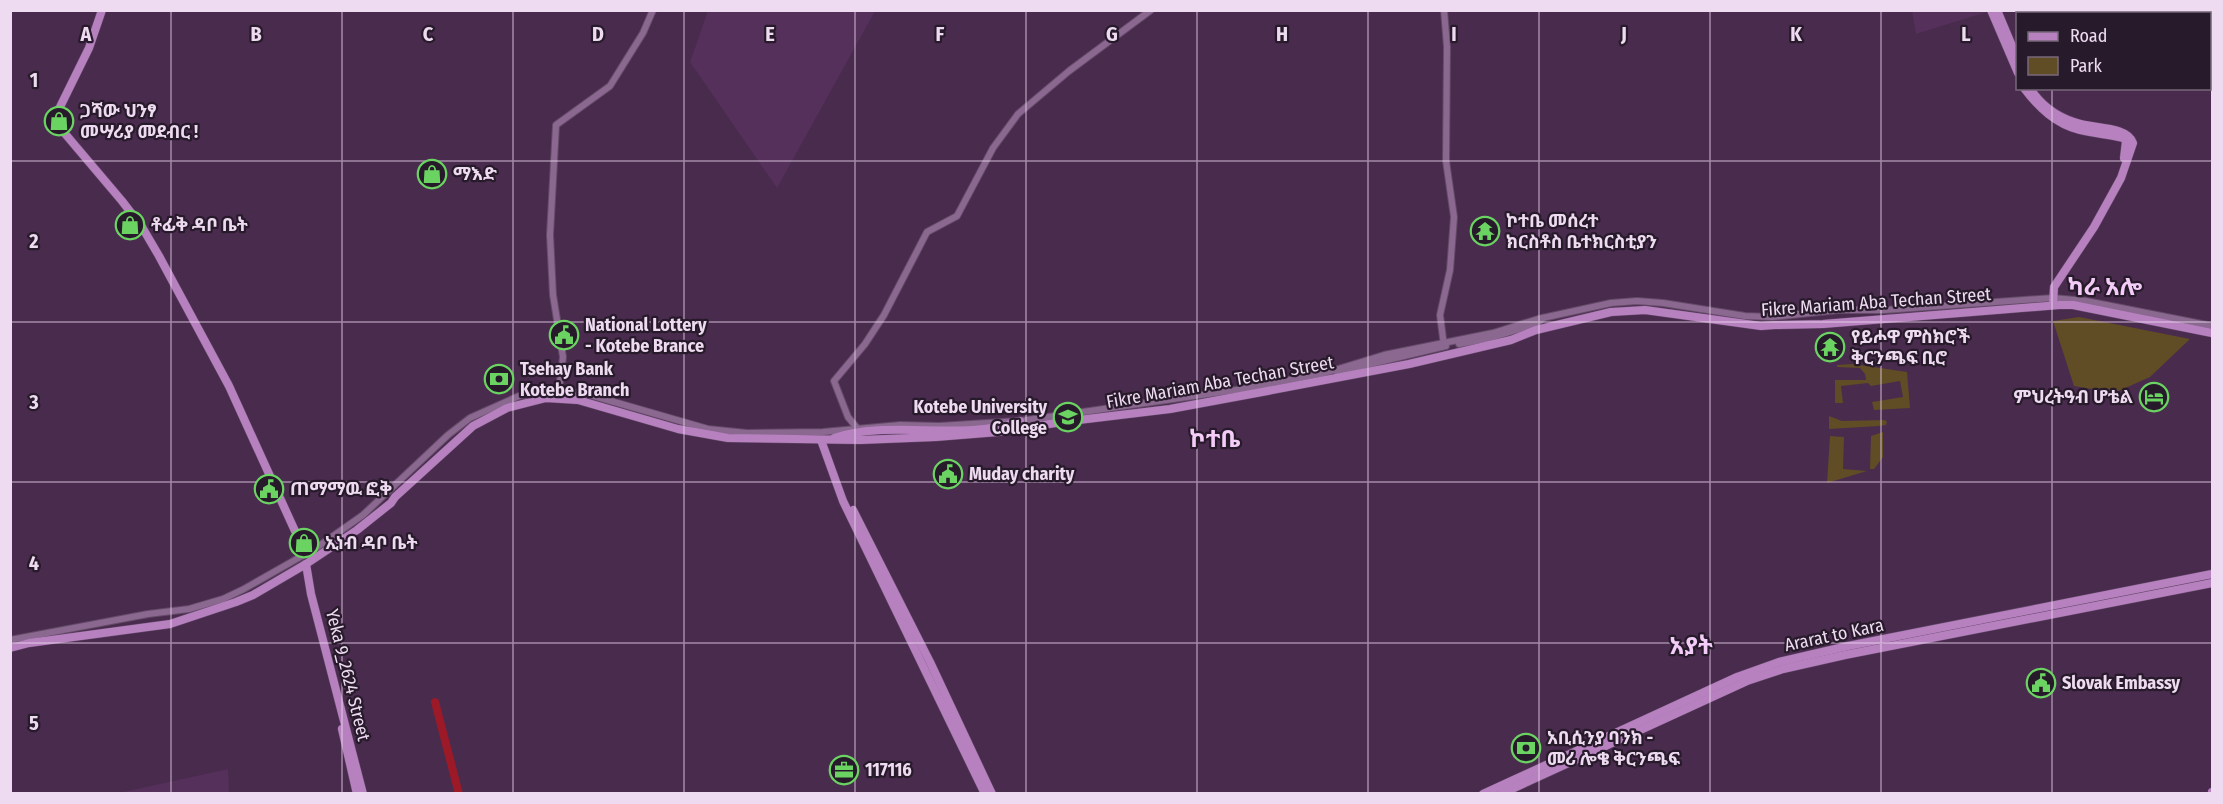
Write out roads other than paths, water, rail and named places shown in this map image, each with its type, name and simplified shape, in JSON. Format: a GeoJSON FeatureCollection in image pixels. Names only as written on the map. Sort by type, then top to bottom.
{"type":"FeatureCollection","features":[{"type":"Feature","properties":{"kind":"main road"},"geometry":{"type":"LineString","coordinates":[[102,10],[89,48],[60,107],[56,123],[122,201],[142,227],[159,256],[224,376],[295,531],[308,553]]}},
{"type":"Feature","properties":{"kind":"main road"},"geometry":{"type":"LineString","coordinates":[[1992,10],[2016,68]]}},
{"type":"Feature","properties":{"kind":"main road"},"geometry":{"type":"LineString","coordinates":[[1998,10],[2016,55]]}},
{"type":"Feature","properties":{"kind":"main road"},"geometry":{"type":"LineString","coordinates":[[2026,90],[2041,109],[2062,123],[2081,130],[2115,136],[2126,141],[2124,157],[2117,176],[2089,225],[2052,280],[2050,301]]}},
{"type":"Feature","properties":{"kind":"main road"},"geometry":{"type":"LineString","coordinates":[[2032,90],[2040,101],[2056,114],[2082,125],[2124,133],[2133,143],[2121,178],[2094,227],[2057,281],[2050,301]]}},
{"type":"Feature","properties":{"kind":"main road","name":"Fikre Mariam Aba Techan Street"},"geometry":{"type":"LineString","coordinates":[[10,648],[29,643],[170,624],[253,595],[306,564],[374,517],[473,426],[486,417],[521,403],[558,394],[706,435],[748,440],[860,440],[998,432],[1051,423],[1170,409],[1473,350],[1511,340],[1536,330],[1611,312],[1645,310],[1768,326],[1823,324],[2050,301],[2212,333]]}},
{"type":"Feature","properties":{"kind":"main road"},"geometry":{"type":"LineString","coordinates":[[1327,380],[1335,371]]}},
{"type":"Feature","properties":{"kind":"main road"},"geometry":{"type":"LineString","coordinates":[[992,794],[878,564],[843,501],[825,440],[868,431],[973,429],[1020,421]]}},
{"type":"Feature","properties":{"kind":"main road","name":"Yeka 9_2624 Street"},"geometry":{"type":"LineString","coordinates":[[306,564],[305,579],[357,794]]}},
{"type":"Feature","properties":{"kind":"main road","name":"Yeka 9_2624 Street"},"geometry":{"type":"LineString","coordinates":[[297,569],[305,579],[363,794]]}},
{"type":"Feature","properties":{"kind":"main road","name":"Ararat to Kara"},"geometry":{"type":"LineString","coordinates":[[2075,606],[2212,574]]}},
{"type":"Feature","properties":{"kind":"main road","name":"Ararat to Kara"},"geometry":{"type":"LineString","coordinates":[[1501,794],[1761,668],[1794,658],[1866,647],[2075,606],[2212,583]]}},
{"type":"Feature","properties":{"kind":"main road"},"geometry":{"type":"LineString","coordinates":[[935,679],[985,794]]}},
{"type":"Feature","properties":{"kind":"main road","name":"Ararat to Kara"},"geometry":{"type":"LineString","coordinates":[[1482,794],[1697,699]]}},
{"type":"Feature","properties":{"kind":"street"},"geometry":{"type":"LineString","coordinates":[[558,394],[563,357],[554,305],[550,235],[556,125],[610,86],[639,40],[653,10]]}},
{"type":"Feature","properties":{"kind":"street"},"geometry":{"type":"LineString","coordinates":[[857,428],[848,417],[835,386],[836,376],[865,344],[884,315],[927,232],[957,216],[993,148],[1018,114],[1062,76],[1151,10]]}},
{"type":"Feature","properties":{"kind":"street"},"geometry":{"type":"LineString","coordinates":[[1444,10],[1447,47],[1446,161],[1454,217],[1450,270],[1441,308],[1444,345]]}},
{"type":"Feature","properties":{"kind":"street"},"geometry":{"type":"LineString","coordinates":[[10,640],[42,632],[202,606],[244,589],[308,553],[366,512],[448,435],[470,418],[519,396],[590,395],[708,429],[770,434],[1020,421],[1243,389],[1310,376],[1493,333],[1543,318],[1611,303],[1637,301],[1761,318],[1838,310],[2086,301],[2212,326]]}},
{"type":"Feature","properties":{"kind":"street"},"geometry":{"type":"LineString","coordinates":[[845,429],[848,417]]}},
{"type":"Feature","properties":{"kind":"waterway"},"geometry":{"type":"LineString","coordinates":[[435,702],[459,794]]}},
{"type":"Feature","properties":{"kind":"place","name":"ጋሻው ህንፃ መሣሪያ መደብር !"},"geometry":{"type":"Point","coordinates":[59,121]}},
{"type":"Feature","properties":{"kind":"place","name":"ማእድ"},"geometry":{"type":"Point","coordinates":[432,174]}},
{"type":"Feature","properties":{"kind":"place","name":"ቶፊቅ ዳቦ ቤት"},"geometry":{"type":"Point","coordinates":[130,225]}},
{"type":"Feature","properties":{"kind":"place","name":"ኮተቤ መሰረተ ክርስቶስ ቤተክርስቲያን"},"geometry":{"type":"Point","coordinates":[1485,231]}},
{"type":"Feature","properties":{"kind":"place","name":"National Lottery - Kotebe Brance"},"geometry":{"type":"Point","coordinates":[564,335]}},
{"type":"Feature","properties":{"kind":"place","name":"የይሖዋ ምስክሮች ቅርንጫፍ ቢሮ"},"geometry":{"type":"Point","coordinates":[1830,347]}},
{"type":"Feature","properties":{"kind":"place","name":"Tsehay Bank Kotebe Branch"},"geometry":{"type":"Point","coordinates":[499,379]}},
{"type":"Feature","properties":{"kind":"place","name":"ምህረትዓብ ሆቴል"},"geometry":{"type":"Point","coordinates":[2154,397]}},
{"type":"Feature","properties":{"kind":"place","name":"Kotebe University College"},"geometry":{"type":"Point","coordinates":[1068,417]}},
{"type":"Feature","properties":{"kind":"place","name":"Muday charity"},"geometry":{"type":"Point","coordinates":[948,474]}},
{"type":"Feature","properties":{"kind":"place","name":"ጠማማዉ ፎቅ"},"geometry":{"type":"Point","coordinates":[269,489]}},
{"type":"Feature","properties":{"kind":"place","name":"ኢነብ ዳቦ ቤት"},"geometry":{"type":"Point","coordinates":[304,543]}},
{"type":"Feature","properties":{"kind":"place","name":"Slovak Embassy"},"geometry":{"type":"Point","coordinates":[2041,683]}},
{"type":"Feature","properties":{"kind":"place","name":"አቢሲንያ ባንክ - መሪ ሎቄ ቅርንጫፍ"},"geometry":{"type":"Point","coordinates":[1526,748]}},
{"type":"Feature","properties":{"kind":"place","name":"117116"},"geometry":{"type":"Point","coordinates":[844,770]}},
{"type":"Feature","properties":{"kind":"district","name":"ካራ አሎ"},"geometry":{"type":"Point","coordinates":[2105,287]}},
{"type":"Feature","properties":{"kind":"district","name":"ኮተቤ"},"geometry":{"type":"Point","coordinates":[1215,439]}},
{"type":"Feature","properties":{"kind":"district","name":"አያት"},"geometry":{"type":"Point","coordinates":[1691,646]}}]}
